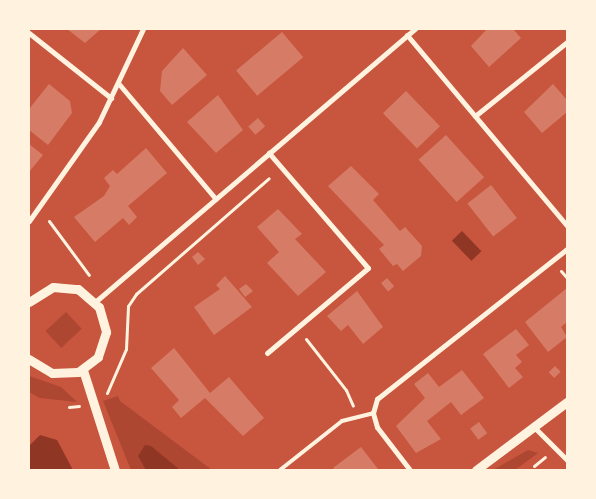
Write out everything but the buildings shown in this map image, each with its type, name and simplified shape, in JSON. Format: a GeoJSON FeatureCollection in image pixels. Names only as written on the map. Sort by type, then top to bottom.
{"type":"FeatureCollection","features":[{"type":"Feature","properties":{"kind":"street"},"geometry":{"type":"LineString","coordinates":[[29,221],[63,178],[111,98],[143,29]]}},
{"type":"Feature","properties":{"kind":"street"},"geometry":{"type":"LineString","coordinates":[[95,302],[415,29]]}},
{"type":"Feature","properties":{"kind":"street"},"geometry":{"type":"LineString","coordinates":[[29,33],[111,98]]}},
{"type":"Feature","properties":{"kind":"street"},"geometry":{"type":"LineString","coordinates":[[407,35],[567,226]]}},
{"type":"Feature","properties":{"kind":"street"},"geometry":{"type":"LineString","coordinates":[[475,116],[567,42]]}},
{"type":"Feature","properties":{"kind":"street"},"geometry":{"type":"LineString","coordinates":[[119,84],[216,199]]}},
{"type":"Feature","properties":{"kind":"street"},"geometry":{"type":"LineString","coordinates":[[267,354],[368,268],[269,153]]}},
{"type":"Feature","properties":{"kind":"street"},"geometry":{"type":"LineString","coordinates":[[410,470],[377,427],[373,413],[382,392],[567,249]]}},
{"type":"Feature","properties":{"kind":"street"},"geometry":{"type":"LineString","coordinates":[[29,302],[43,291],[63,286],[78,289],[95,302],[105,319],[106,338],[98,357],[83,370],[52,374],[29,360]]}},
{"type":"Feature","properties":{"kind":"street"},"geometry":{"type":"LineString","coordinates":[[83,370],[114,470]]}},
{"type":"Feature","properties":{"kind":"street"},"geometry":{"type":"LineString","coordinates":[[476,470],[536,428],[567,402]]}},
{"type":"Feature","properties":{"kind":"street"},"geometry":{"type":"LineString","coordinates":[[536,428],[567,460]]}},
{"type":"Feature","properties":{"kind":"lane"},"geometry":{"type":"LineString","coordinates":[[280,470],[342,421],[373,413]]}},
{"type":"Feature","properties":{"kind":"path"},"geometry":{"type":"LineString","coordinates":[[128,306],[136,294],[269,178]]}},
{"type":"Feature","properties":{"kind":"path"},"geometry":{"type":"LineString","coordinates":[[49,221],[89,275]]}},
{"type":"Feature","properties":{"kind":"path"},"geometry":{"type":"LineString","coordinates":[[562,271],[567,278]]}},
{"type":"Feature","properties":{"kind":"path"},"geometry":{"type":"LineString","coordinates":[[297,328],[346,390],[356,416]]}},
{"type":"Feature","properties":{"kind":"shaded area"},"geometry":{"type":"Polygon","coordinates":[[[462,231],[481,251],[471,261],[452,241],[462,231]]]}},
{"type":"Feature","properties":{"kind":"shaded area"},"geometry":{"type":"Polygon","coordinates":[[[66,312],[82,329],[61,348],[46,331],[66,312]]]}},
{"type":"Feature","properties":{"kind":"shaded area"},"geometry":{"type":"Polygon","coordinates":[[[29,376],[61,387],[77,402],[40,398],[29,392],[29,376]]]}},
{"type":"Feature","properties":{"kind":"shaded area"},"geometry":{"type":"Polygon","coordinates":[[[118,396],[120,401],[212,470],[131,470],[103,401],[118,396]]]}},
{"type":"Feature","properties":{"kind":"shaded area"},"geometry":{"type":"Polygon","coordinates":[[[40,435],[57,440],[73,470],[29,470],[29,446],[40,435]]]}},
{"type":"Feature","properties":{"kind":"shaded area"},"geometry":{"type":"Polygon","coordinates":[[[145,445],[151,446],[180,470],[146,470],[138,456],[145,445]]]}},
{"type":"Feature","properties":{"kind":"shaded area"},"geometry":{"type":"Polygon","coordinates":[[[528,450],[538,453],[515,470],[493,470],[528,450]]]}}]}
